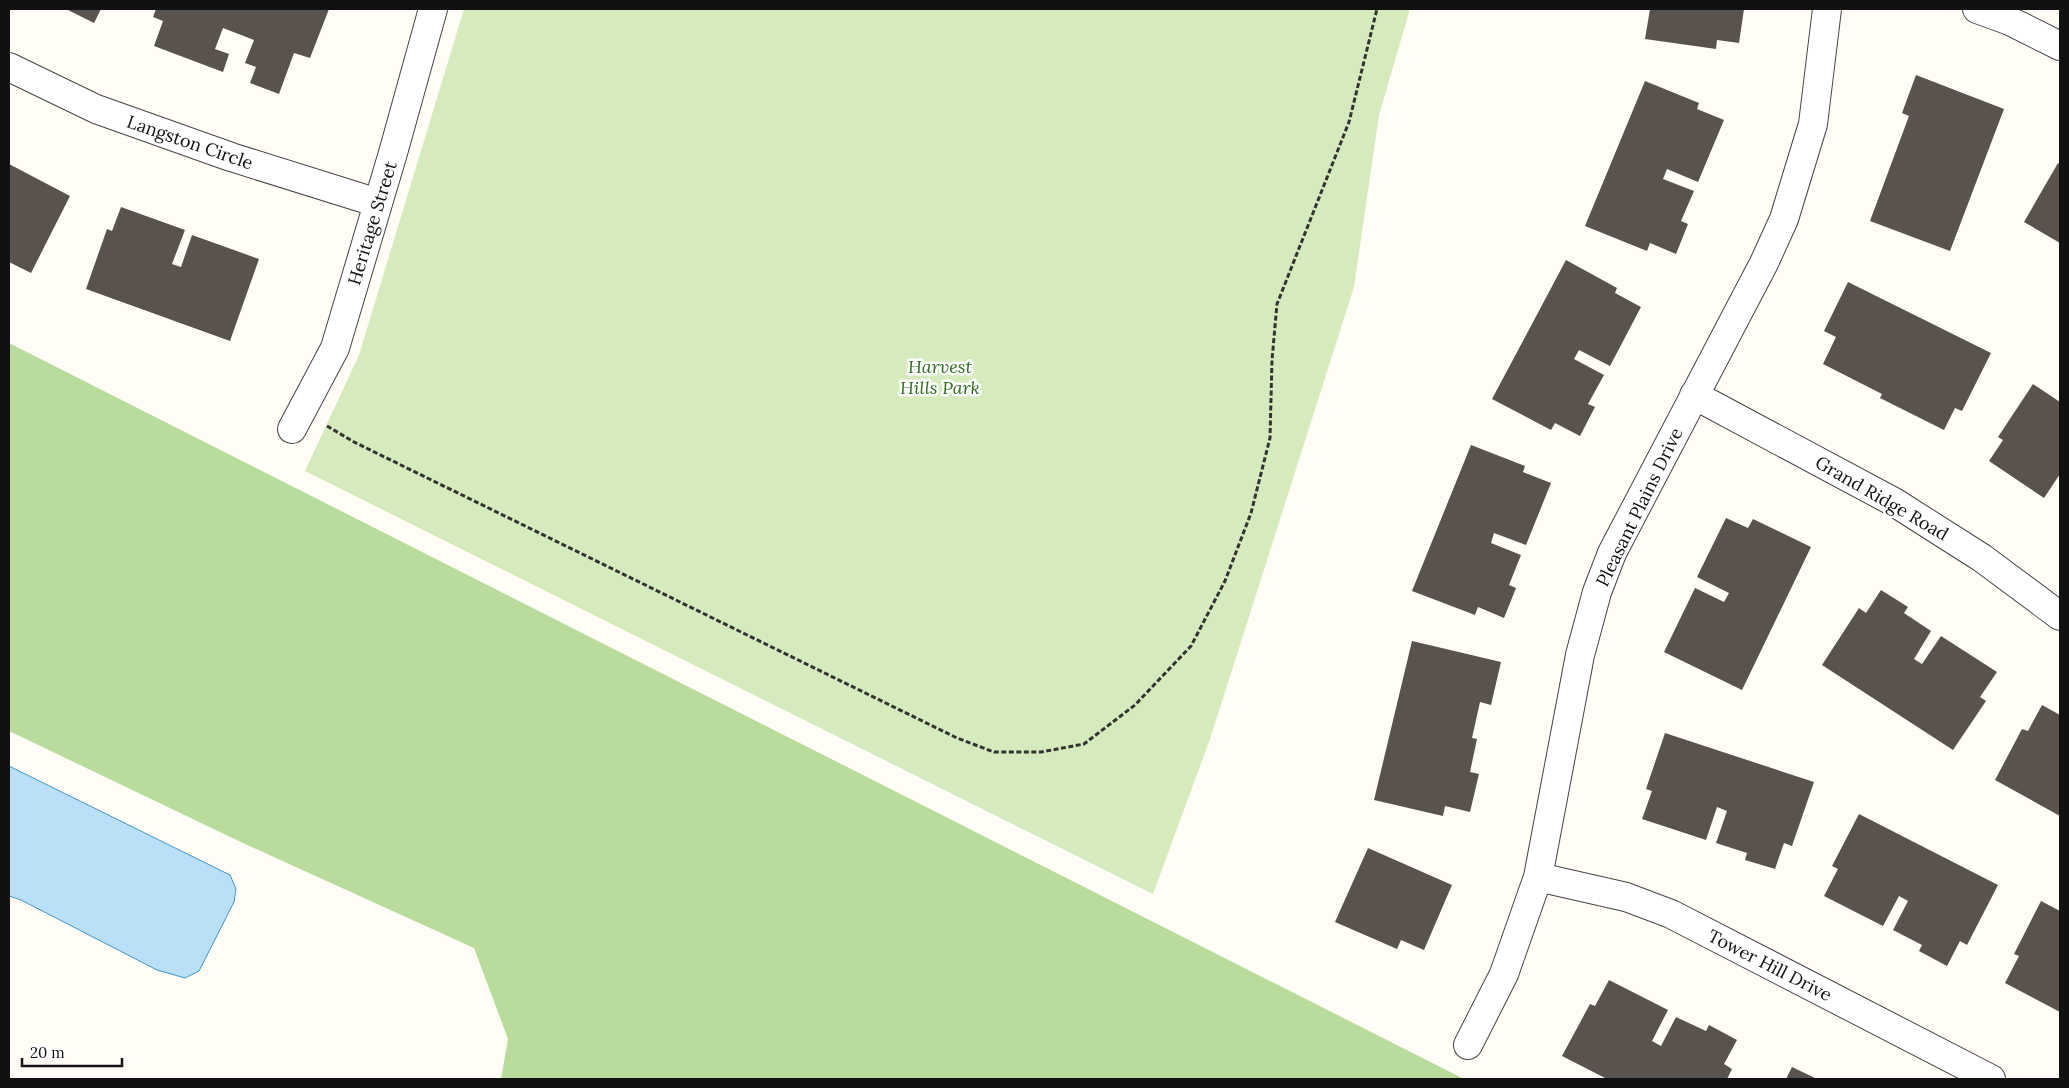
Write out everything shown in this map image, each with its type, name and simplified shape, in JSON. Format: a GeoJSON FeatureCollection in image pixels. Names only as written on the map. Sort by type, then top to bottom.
{"type":"FeatureCollection","features":[{"type":"Feature","properties":{"kind":"street","name":"Heritage Street"},"geometry":{"type":"LineString","coordinates":[[297,420],[335,348],[433,9]]}},
{"type":"Feature","properties":{"kind":"street","name":"Pleasant Plains Drive"},"geometry":{"type":"LineString","coordinates":[[1468,1045],[1504,974],[1538,877],[1580,655],[1597,592],[1612,553],[1764,263],[1784,219],[1813,124],[1827,9]]}},
{"type":"Feature","properties":{"kind":"street"},"geometry":{"type":"LineString","coordinates":[[1977,9],[2010,22],[2060,46]]}},
{"type":"Feature","properties":{"kind":"street","name":"Langston Circle"},"geometry":{"type":"LineString","coordinates":[[9,67],[96,109],[231,157],[378,203]]}},
{"type":"Feature","properties":{"kind":"street","name":"Grand Ridge Road"},"geometry":{"type":"LineString","coordinates":[[1694,395],[1894,502],[1982,558],[2060,616]]}},
{"type":"Feature","properties":{"kind":"street","name":"Tower Hill Drive"},"geometry":{"type":"LineString","coordinates":[[1538,877],[1626,897],[1671,914],[1991,1079]]}},
{"type":"Feature","properties":{"kind":"path"},"geometry":{"type":"LineString","coordinates":[[297,420],[354,442],[957,738],[994,752],[1041,752],[1084,744],[1135,705],[1191,646],[1225,581],[1251,512],[1270,438],[1272,360],[1277,304],[1348,122],[1377,9]]}},
{"type":"Feature","properties":{"kind":"green space","name":"Harvest Hills Park"},"geometry":{"type":"Polygon","coordinates":[[[464,9],[1410,9],[1379,115],[1354,287],[1210,739],[1153,894],[305,471],[359,355],[464,9]]]}},
{"type":"Feature","properties":{"kind":"green space"},"geometry":{"type":"Polygon","coordinates":[[[9,343],[1464,1079],[501,1079],[508,1039],[474,948],[245,844],[9,731],[9,343]]]}},
{"type":"Feature","properties":{"kind":"water"},"geometry":{"type":"Polygon","coordinates":[[[9,766],[230,875],[236,889],[234,902],[199,971],[185,978],[157,970],[21,900],[9,896],[9,766]]]}},
{"type":"Feature","properties":{"kind":"building"},"geometry":{"type":"Polygon","coordinates":[[[66,9],[101,9],[94,23],[66,9]]]}},
{"type":"Feature","properties":{"kind":"building"},"geometry":{"type":"Polygon","coordinates":[[[156,9],[329,9],[310,58],[294,53],[279,94],[250,83],[256,67],[245,63],[254,40],[223,28],[215,49],[229,54],[223,72],[154,46],[163,21],[153,17],[156,9]]]}},
{"type":"Feature","properties":{"kind":"building"},"geometry":{"type":"Polygon","coordinates":[[[1650,9],[1744,9],[1739,43],[1717,40],[1716,49],[1645,39],[1650,9]]]}},
{"type":"Feature","properties":{"kind":"building"},"geometry":{"type":"Polygon","coordinates":[[[1916,75],[2004,109],[1950,251],[1870,221],[1909,116],[1902,113],[1916,75]]]}},
{"type":"Feature","properties":{"kind":"building"},"geometry":{"type":"Polygon","coordinates":[[[1645,81],[1699,103],[1697,109],[1724,120],[1698,182],[1667,169],[1663,179],[1694,191],[1681,221],[1688,224],[1676,254],[1650,243],[1647,251],[1585,226],[1645,81]]]}},
{"type":"Feature","properties":{"kind":"building"},"geometry":{"type":"Polygon","coordinates":[[[2058,163],[2060,164],[2060,243],[2024,222],[2058,163]]]}},
{"type":"Feature","properties":{"kind":"building"},"geometry":{"type":"Polygon","coordinates":[[[9,164],[70,196],[31,273],[9,262],[9,164]]]}},
{"type":"Feature","properties":{"kind":"building"},"geometry":{"type":"Polygon","coordinates":[[[121,207],[185,230],[172,264],[181,267],[192,235],[259,259],[230,341],[86,289],[107,229],[112,231],[121,207]]]}},
{"type":"Feature","properties":{"kind":"building"},"geometry":{"type":"Polygon","coordinates":[[[1566,260],[1617,288],[1615,293],[1641,307],[1610,366],[1579,350],[1574,359],[1604,375],[1588,404],[1595,407],[1580,436],[1555,423],[1551,430],[1492,399],[1566,260]]]}},
{"type":"Feature","properties":{"kind":"building"},"geometry":{"type":"Polygon","coordinates":[[[1848,282],[1991,353],[1962,411],[1955,408],[1944,430],[1880,398],[1882,394],[1823,364],[1836,337],[1824,331],[1848,282]]]}},
{"type":"Feature","properties":{"kind":"building"},"geometry":{"type":"Polygon","coordinates":[[[2033,384],[2060,402],[2060,474],[2044,498],[1989,461],[2003,440],[1998,437],[2033,384]]]}},
{"type":"Feature","properties":{"kind":"building"},"geometry":{"type":"Polygon","coordinates":[[[1471,445],[1525,466],[1523,472],[1551,483],[1526,545],[1494,533],[1491,543],[1521,555],[1509,585],[1516,588],[1504,618],[1478,607],[1475,615],[1412,591],[1471,445]]]}},
{"type":"Feature","properties":{"kind":"building"},"geometry":{"type":"Polygon","coordinates":[[[1726,518],[1748,528],[1753,519],[1811,547],[1742,690],[1664,652],[1695,588],[1724,602],[1729,593],[1697,577],[1726,518]]]}},
{"type":"Feature","properties":{"kind":"building"},"geometry":{"type":"Polygon","coordinates":[[[1881,590],[1908,607],[1904,613],[1931,631],[1914,659],[1922,664],[1941,636],[1997,672],[1980,697],[1986,701],[1953,750],[1822,665],[1859,608],[1866,613],[1881,590]]]}},
{"type":"Feature","properties":{"kind":"building"},"geometry":{"type":"Polygon","coordinates":[[[1412,641],[1501,662],[1491,705],[1480,702],[1472,738],[1477,739],[1470,772],[1479,774],[1470,812],[1445,806],[1443,816],[1374,800],[1412,641]]]}},
{"type":"Feature","properties":{"kind":"building"},"geometry":{"type":"Polygon","coordinates":[[[2042,705],[2060,715],[2060,816],[1995,780],[2022,729],[2028,731],[2042,705]]]}},
{"type":"Feature","properties":{"kind":"building"},"geometry":{"type":"Polygon","coordinates":[[[1665,733],[1814,782],[1792,846],[1784,843],[1775,869],[1745,860],[1747,853],[1716,843],[1727,811],[1717,807],[1706,840],[1642,819],[1652,791],[1646,789],[1665,733]]]}},
{"type":"Feature","properties":{"kind":"building"},"geometry":{"type":"Polygon","coordinates":[[[1859,814],[1998,885],[1967,945],[1960,941],[1947,966],[1919,951],[1922,945],[1893,930],[1908,901],[1899,896],[1883,926],[1824,896],[1838,869],[1832,866],[1859,814]]]}},
{"type":"Feature","properties":{"kind":"building"},"geometry":{"type":"Polygon","coordinates":[[[1368,848],[1452,885],[1424,950],[1401,940],[1397,949],[1335,922],[1368,848]]]}},
{"type":"Feature","properties":{"kind":"building"},"geometry":{"type":"Polygon","coordinates":[[[2041,901],[2060,911],[2060,1012],[2005,983],[2019,956],[2014,954],[2041,901]]]}},
{"type":"Feature","properties":{"kind":"building"},"geometry":{"type":"Polygon","coordinates":[[[1609,980],[1668,1010],[1652,1041],[1661,1046],[1676,1017],[1706,1031],[1709,1025],[1737,1040],[1724,1064],[1732,1069],[1727,1079],[1607,1079],[1562,1056],[1590,1004],[1595,1006],[1609,980]]]}},
{"type":"Feature","properties":{"kind":"building"},"geometry":{"type":"Polygon","coordinates":[[[1792,1067],[1817,1079],[1786,1079],[1792,1067]]]}}]}
